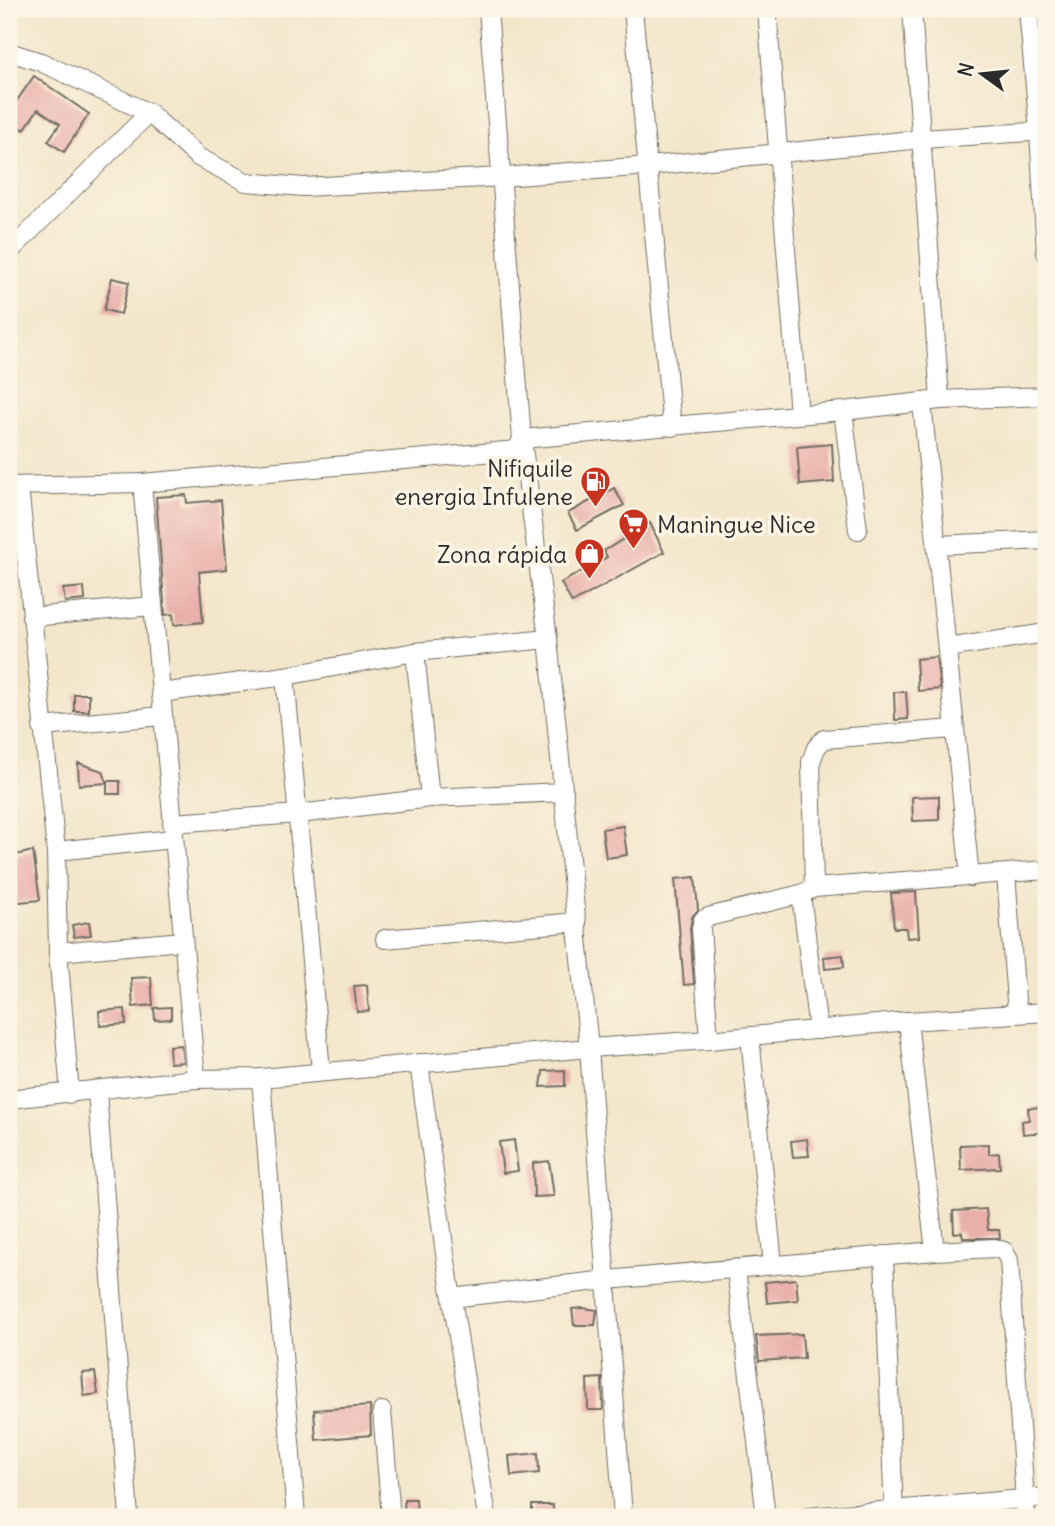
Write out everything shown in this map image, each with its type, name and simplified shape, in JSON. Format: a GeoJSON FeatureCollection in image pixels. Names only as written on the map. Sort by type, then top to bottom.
{"type":"FeatureCollection","features":[{"type":"Feature","properties":{"kind":"street"},"geometry":{"type":"LineString","coordinates":[[488,9],[522,439],[548,639],[589,1048],[623,1517]]}},
{"type":"Feature","properties":{"kind":"street"},"geometry":{"type":"LineString","coordinates":[[633,9],[672,427]]}},
{"type":"Feature","properties":{"kind":"street"},"geometry":{"type":"LineString","coordinates":[[767,9],[799,414]]}},
{"type":"Feature","properties":{"kind":"street"},"geometry":{"type":"LineString","coordinates":[[912,9],[940,400]]}},
{"type":"Feature","properties":{"kind":"street"},"geometry":{"type":"LineString","coordinates":[[1028,9],[1043,131],[1046,253]]}},
{"type":"Feature","properties":{"kind":"street"},"geometry":{"type":"LineString","coordinates":[[9,52],[41,62],[149,113],[198,157],[246,182],[303,187],[503,177],[649,166],[922,139],[1043,131]]}},
{"type":"Feature","properties":{"kind":"street"},"geometry":{"type":"LineString","coordinates":[[9,252],[149,113]]}},
{"type":"Feature","properties":{"kind":"street"},"geometry":{"type":"LineString","coordinates":[[522,439],[940,400],[1046,396]]}},
{"type":"Feature","properties":{"kind":"street"},"geometry":{"type":"LineString","coordinates":[[922,403],[970,877]]}},
{"type":"Feature","properties":{"kind":"street"},"geometry":{"type":"LineString","coordinates":[[843,411],[858,530]]}},
{"type":"Feature","properties":{"kind":"street"},"geometry":{"type":"LineString","coordinates":[[70,1094],[58,951],[56,851],[14,486],[142,483],[517,450],[522,439]]}},
{"type":"Feature","properties":{"kind":"street"},"geometry":{"type":"LineString","coordinates":[[142,483],[196,1079]]}},
{"type":"Feature","properties":{"kind":"street"},"geometry":{"type":"LineString","coordinates":[[936,545],[1046,540]]}},
{"type":"Feature","properties":{"kind":"street"},"geometry":{"type":"LineString","coordinates":[[31,617],[153,606]]}},
{"type":"Feature","properties":{"kind":"street"},"geometry":{"type":"LineString","coordinates":[[947,648],[1046,633]]}},
{"type":"Feature","properties":{"kind":"street"},"geometry":{"type":"LineString","coordinates":[[161,693],[285,676],[415,652],[548,639]]}},
{"type":"Feature","properties":{"kind":"street"},"geometry":{"type":"LineString","coordinates":[[415,652],[430,798]]}},
{"type":"Feature","properties":{"kind":"street"},"geometry":{"type":"LineString","coordinates":[[285,676],[321,1071]]}},
{"type":"Feature","properties":{"kind":"street"},"geometry":{"type":"LineString","coordinates":[[42,727],[163,716]]}},
{"type":"Feature","properties":{"kind":"street"},"geometry":{"type":"LineString","coordinates":[[818,1030],[808,891],[811,762],[816,748],[824,740],[954,729]]}},
{"type":"Feature","properties":{"kind":"street"},"geometry":{"type":"LineString","coordinates":[[56,851],[172,831],[430,798],[564,792]]}},
{"type":"Feature","properties":{"kind":"street"},"geometry":{"type":"LineString","coordinates":[[709,1040],[701,928],[703,920],[708,917],[808,891],[1046,870]]}},
{"type":"Feature","properties":{"kind":"street"},"geometry":{"type":"LineString","coordinates":[[1006,874],[1017,1013]]}},
{"type":"Feature","properties":{"kind":"street"},"geometry":{"type":"LineString","coordinates":[[385,939],[577,922]]}},
{"type":"Feature","properties":{"kind":"street"},"geometry":{"type":"LineString","coordinates":[[58,951],[183,941]]}},
{"type":"Feature","properties":{"kind":"street"},"geometry":{"type":"LineString","coordinates":[[9,1099],[196,1079],[261,1078],[908,1021],[1046,1012]]}},
{"type":"Feature","properties":{"kind":"street"},"geometry":{"type":"LineString","coordinates":[[908,1021],[935,1251]]}},
{"type":"Feature","properties":{"kind":"street"},"geometry":{"type":"LineString","coordinates":[[750,1037],[773,1265]]}},
{"type":"Feature","properties":{"kind":"street"},"geometry":{"type":"LineString","coordinates":[[419,1063],[452,1298],[487,1517]]}},
{"type":"Feature","properties":{"kind":"street"},"geometry":{"type":"LineString","coordinates":[[261,1078],[296,1517]]}},
{"type":"Feature","properties":{"kind":"street"},"geometry":{"type":"LineString","coordinates":[[97,1091],[129,1517]]}},
{"type":"Feature","properties":{"kind":"street"},"geometry":{"type":"LineString","coordinates":[[452,1298],[607,1280],[884,1255],[995,1248],[1004,1251],[1009,1259],[1026,1517]]}},
{"type":"Feature","properties":{"kind":"street"},"geometry":{"type":"LineString","coordinates":[[884,1255],[894,1513]]}},
{"type":"Feature","properties":{"kind":"street"},"geometry":{"type":"LineString","coordinates":[[736,1269],[766,1517]]}},
{"type":"Feature","properties":{"kind":"street"},"geometry":{"type":"LineString","coordinates":[[382,1412],[391,1517]]}},
{"type":"Feature","properties":{"kind":"street"},"geometry":{"type":"LineString","coordinates":[[808,1517],[894,1513],[1046,1497]]}},
{"type":"Feature","properties":{"kind":"building"},"geometry":{"type":"Polygon","coordinates":[[[34,76],[89,114],[64,152],[48,141],[60,124],[38,109],[24,130],[9,120],[9,112],[34,76]]]}},
{"type":"Feature","properties":{"kind":"building"},"geometry":{"type":"Polygon","coordinates":[[[112,278],[129,282],[121,314],[104,310],[112,278]]]}},
{"type":"Feature","properties":{"kind":"building"},"geometry":{"type":"Polygon","coordinates":[[[832,444],[834,482],[800,485],[797,447],[832,444]]]}},
{"type":"Feature","properties":{"kind":"building","name":"Nifiquile energia Infulene"},"geometry":{"type":"Polygon","coordinates":[[[614,488],[624,505],[577,530],[568,513],[614,488]]]}},
{"type":"Feature","properties":{"kind":"building"},"geometry":{"type":"Polygon","coordinates":[[[186,495],[187,503],[221,500],[227,569],[199,572],[203,622],[174,625],[173,614],[165,615],[156,497],[186,495]]]}},
{"type":"Feature","properties":{"kind":"building"},"geometry":{"type":"Polygon","coordinates":[[[650,523],[664,552],[572,603],[561,583],[607,557],[604,551],[650,523]]]}},
{"type":"Feature","properties":{"kind":"building"},"geometry":{"type":"Polygon","coordinates":[[[84,587],[85,600],[65,602],[63,589],[84,587]]]}},
{"type":"Feature","properties":{"kind":"building"},"geometry":{"type":"Polygon","coordinates":[[[936,657],[940,689],[918,691],[916,659],[936,657]]]}},
{"type":"Feature","properties":{"kind":"building"},"geometry":{"type":"Polygon","coordinates":[[[894,692],[906,692],[908,719],[895,720],[894,692]]]}},
{"type":"Feature","properties":{"kind":"building"},"geometry":{"type":"Polygon","coordinates":[[[74,694],[89,694],[89,711],[74,711],[74,694]]]}},
{"type":"Feature","properties":{"kind":"building"},"geometry":{"type":"Polygon","coordinates":[[[78,763],[103,771],[107,783],[79,785],[78,763]]]}},
{"type":"Feature","properties":{"kind":"building"},"geometry":{"type":"Polygon","coordinates":[[[107,781],[120,781],[120,794],[107,794],[107,781]]]}},
{"type":"Feature","properties":{"kind":"building"},"geometry":{"type":"Polygon","coordinates":[[[939,796],[939,820],[913,821],[912,797],[939,796]]]}},
{"type":"Feature","properties":{"kind":"building"},"geometry":{"type":"Polygon","coordinates":[[[623,826],[627,855],[606,858],[602,829],[623,826]]]}},
{"type":"Feature","properties":{"kind":"building"},"geometry":{"type":"Polygon","coordinates":[[[33,851],[40,900],[9,903],[9,881],[14,881],[11,856],[33,851]]]}},
{"type":"Feature","properties":{"kind":"building"},"geometry":{"type":"Polygon","coordinates":[[[695,877],[698,910],[692,917],[690,928],[694,984],[684,985],[675,879],[695,877]]]}},
{"type":"Feature","properties":{"kind":"building"},"geometry":{"type":"Polygon","coordinates":[[[916,892],[919,937],[907,938],[906,928],[894,928],[891,893],[916,892]]]}},
{"type":"Feature","properties":{"kind":"building"},"geometry":{"type":"Polygon","coordinates":[[[89,922],[91,935],[74,937],[72,925],[89,922]]]}},
{"type":"Feature","properties":{"kind":"building"},"geometry":{"type":"Polygon","coordinates":[[[843,955],[844,967],[825,969],[824,957],[843,955]]]}},
{"type":"Feature","properties":{"kind":"building"},"geometry":{"type":"Polygon","coordinates":[[[151,977],[153,1005],[133,1007],[131,978],[151,977]]]}},
{"type":"Feature","properties":{"kind":"building"},"geometry":{"type":"Polygon","coordinates":[[[367,985],[369,1011],[357,1012],[354,986],[367,985]]]}},
{"type":"Feature","properties":{"kind":"building"},"geometry":{"type":"Polygon","coordinates":[[[171,1007],[171,1019],[155,1020],[154,1008],[171,1007]]]}},
{"type":"Feature","properties":{"kind":"building"},"geometry":{"type":"Polygon","coordinates":[[[125,1009],[126,1024],[100,1026],[99,1011],[125,1009]]]}},
{"type":"Feature","properties":{"kind":"building"},"geometry":{"type":"Polygon","coordinates":[[[181,1045],[183,1062],[170,1063],[169,1046],[181,1045]]]}},
{"type":"Feature","properties":{"kind":"building"},"geometry":{"type":"Polygon","coordinates":[[[565,1070],[565,1086],[541,1087],[543,1071],[565,1070]]]}},
{"type":"Feature","properties":{"kind":"building"},"geometry":{"type":"Polygon","coordinates":[[[1046,1107],[1046,1132],[1023,1134],[1022,1121],[1029,1120],[1028,1108],[1046,1107]]]}},
{"type":"Feature","properties":{"kind":"building"},"geometry":{"type":"Polygon","coordinates":[[[807,1139],[809,1156],[793,1157],[791,1141],[807,1139]]]}},
{"type":"Feature","properties":{"kind":"building"},"geometry":{"type":"Polygon","coordinates":[[[514,1140],[518,1171],[503,1173],[499,1142],[514,1140]]]}},
{"type":"Feature","properties":{"kind":"building"},"geometry":{"type":"Polygon","coordinates":[[[989,1144],[989,1154],[999,1153],[1000,1168],[961,1170],[960,1145],[989,1144]]]}},
{"type":"Feature","properties":{"kind":"building"},"geometry":{"type":"Polygon","coordinates":[[[549,1161],[554,1196],[534,1197],[533,1163],[549,1161]]]}},
{"type":"Feature","properties":{"kind":"building"},"geometry":{"type":"Polygon","coordinates":[[[986,1209],[988,1230],[999,1230],[1000,1238],[963,1238],[962,1232],[954,1233],[953,1211],[986,1209]]]}},
{"type":"Feature","properties":{"kind":"building"},"geometry":{"type":"Polygon","coordinates":[[[796,1279],[798,1300],[767,1303],[765,1282],[796,1279]]]}},
{"type":"Feature","properties":{"kind":"building"},"geometry":{"type":"Polygon","coordinates":[[[572,1309],[597,1310],[595,1325],[574,1325],[572,1309]]]}},
{"type":"Feature","properties":{"kind":"building"},"geometry":{"type":"Polygon","coordinates":[[[802,1334],[804,1358],[759,1361],[756,1336],[802,1334]]]}},
{"type":"Feature","properties":{"kind":"building"},"geometry":{"type":"Polygon","coordinates":[[[95,1372],[98,1394],[84,1396],[82,1373],[95,1372]]]}},
{"type":"Feature","properties":{"kind":"building"},"geometry":{"type":"Polygon","coordinates":[[[602,1378],[603,1410],[588,1410],[587,1379],[602,1378]]]}},
{"type":"Feature","properties":{"kind":"building"},"geometry":{"type":"Polygon","coordinates":[[[370,1406],[371,1435],[316,1440],[314,1410],[370,1406]]]}},
{"type":"Feature","properties":{"kind":"building"},"geometry":{"type":"Polygon","coordinates":[[[538,1453],[539,1473],[511,1476],[509,1456],[538,1453]]]}},
{"type":"Feature","properties":{"kind":"building"},"geometry":{"type":"Polygon","coordinates":[[[404,1499],[416,1499],[417,1517],[405,1517],[404,1499]]]}},
{"type":"Feature","properties":{"kind":"building"},"geometry":{"type":"Polygon","coordinates":[[[532,1505],[553,1505],[553,1517],[532,1517],[532,1505]]]}},
{"type":"Feature","properties":{"kind":"place","name":"Nifiquile energia Infulene"},"geometry":{"type":"Point","coordinates":[596,509]}},
{"type":"Feature","properties":{"kind":"place","name":"Maningue Nice"},"geometry":{"type":"Point","coordinates":[634,551]}},
{"type":"Feature","properties":{"kind":"place","name":"Zona rápida"},"geometry":{"type":"Point","coordinates":[590,581]}}]}
